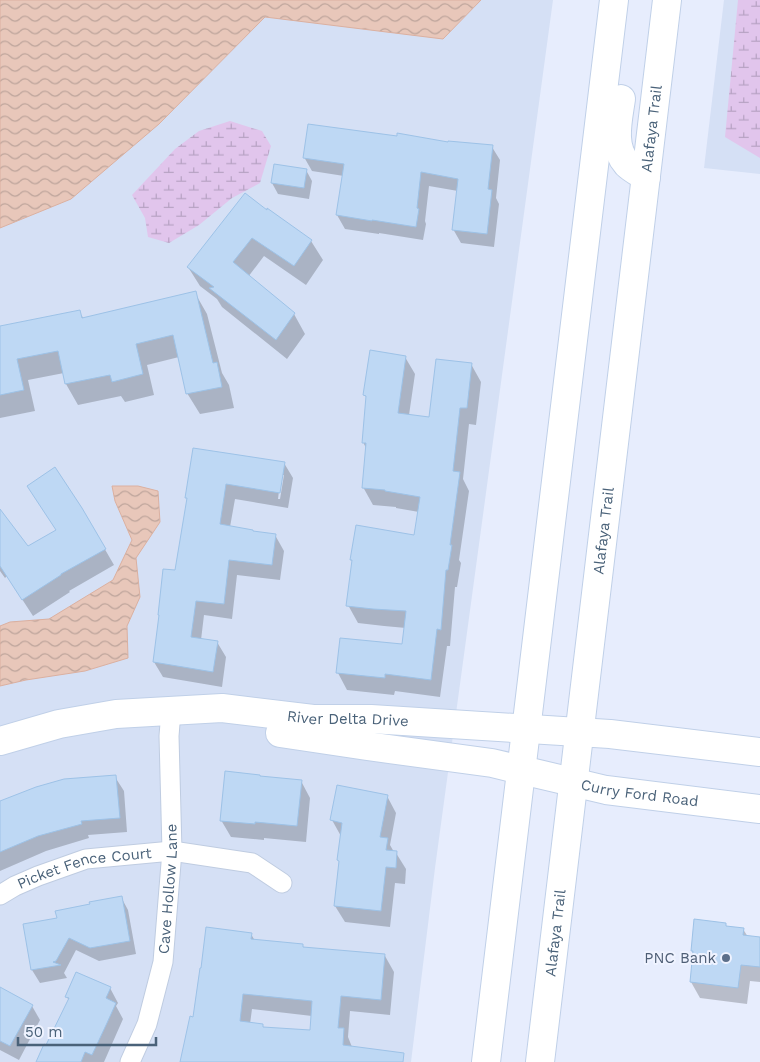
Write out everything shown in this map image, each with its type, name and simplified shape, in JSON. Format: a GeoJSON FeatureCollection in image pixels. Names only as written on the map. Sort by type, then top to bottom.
{"type":"FeatureCollection","features":[{"type":"Feature","properties":{"kind":"main road"},"geometry":{"type":"LineString","coordinates":[[486,1062],[614,0]]}},
{"type":"Feature","properties":{"kind":"main road"},"geometry":{"type":"LineString","coordinates":[[633,0],[617,133],[619,152],[627,164],[646,177]]}},
{"type":"Feature","properties":{"kind":"main road","name":"Alafaya Trail"},"geometry":{"type":"LineString","coordinates":[[540,1062],[668,0]]}},
{"type":"Feature","properties":{"kind":"main road","name":"River Delta Drive"},"geometry":{"type":"LineString","coordinates":[[0,741],[59,724],[116,714],[222,708],[313,719],[371,719],[526,729]]}},
{"type":"Feature","properties":{"kind":"main road","name":"River Delta Drive"},"geometry":{"type":"LineString","coordinates":[[171,711],[219,724],[492,763],[520,770]]}},
{"type":"Feature","properties":{"kind":"main road"},"geometry":{"type":"LineString","coordinates":[[526,729],[610,734],[760,752]]}},
{"type":"Feature","properties":{"kind":"main road","name":"Curry Ford Road"},"geometry":{"type":"LineString","coordinates":[[520,770],[606,790],[760,809]]}},
{"type":"Feature","properties":{"kind":"street","name":"Cave Hollow Lane"},"geometry":{"type":"LineString","coordinates":[[130,1062],[147,1024],[163,962],[172,851],[169,736],[171,711]]}},
{"type":"Feature","properties":{"kind":"street","name":"Picket Fence Court"},"geometry":{"type":"LineString","coordinates":[[0,895],[38,876],[86,859],[172,851],[252,863],[282,883]]}},
{"type":"Feature","properties":{"kind":"shaded area"},"geometry":{"type":"Polygon","coordinates":[[[0,0],[553,0],[435,868],[411,1062],[0,1062],[0,0]]]}},
{"type":"Feature","properties":{"kind":"shaded area"},"geometry":{"type":"Polygon","coordinates":[[[724,0],[760,0],[760,174],[704,168],[724,0]]]}},
{"type":"Feature","properties":{"kind":"green space"},"geometry":{"type":"Polygon","coordinates":[[[738,0],[760,0],[760,158],[725,137],[738,0]]]}},
{"type":"Feature","properties":{"kind":"green space"},"geometry":{"type":"Polygon","coordinates":[[[230,121],[262,131],[271,146],[260,183],[232,198],[199,225],[169,243],[148,237],[145,218],[132,195],[175,149],[199,131],[230,121]]]}},
{"type":"Feature","properties":{"kind":"water"},"geometry":{"type":"Polygon","coordinates":[[[0,0],[481,0],[443,39],[265,17],[159,124],[71,199],[0,228],[0,0]]]}},
{"type":"Feature","properties":{"kind":"water"},"geometry":{"type":"Polygon","coordinates":[[[112,486],[138,486],[158,491],[160,522],[136,558],[140,597],[127,626],[128,658],[85,671],[0,686],[0,626],[10,622],[49,619],[113,580],[132,540],[115,501],[112,486]]]}},
{"type":"Feature","properties":{"kind":"building"},"geometry":{"type":"Polygon","coordinates":[[[308,124],[397,136],[397,133],[448,142],[493,145],[488,189],[492,190],[487,234],[452,230],[458,179],[421,172],[416,227],[336,215],[344,164],[303,158],[308,124]]]}},
{"type":"Feature","properties":{"kind":"building"},"geometry":{"type":"Polygon","coordinates":[[[274,164],[307,169],[304,188],[271,183],[274,164]]]}},
{"type":"Feature","properties":{"kind":"building"},"geometry":{"type":"Polygon","coordinates":[[[245,193],[312,240],[294,266],[252,238],[233,262],[295,313],[276,340],[209,288],[214,287],[187,267],[245,193]]]}},
{"type":"Feature","properties":{"kind":"building"},"geometry":{"type":"Polygon","coordinates":[[[196,291],[213,363],[217,362],[222,387],[186,394],[173,335],[136,344],[143,374],[112,382],[110,375],[65,384],[58,351],[17,359],[24,390],[0,395],[0,326],[80,310],[82,318],[196,291]]]}},
{"type":"Feature","properties":{"kind":"building"},"geometry":{"type":"Polygon","coordinates":[[[370,350],[406,356],[398,413],[429,417],[436,359],[472,363],[467,408],[460,408],[453,471],[460,472],[450,545],[452,545],[448,570],[446,570],[441,630],[437,629],[431,680],[385,674],[385,678],[336,673],[340,638],[402,644],[406,611],[346,606],[352,560],[350,560],[356,525],[414,535],[420,497],[385,490],[362,488],[366,443],[362,443],[366,396],[363,395],[370,350]]]}},
{"type":"Feature","properties":{"kind":"building"},"geometry":{"type":"Polygon","coordinates":[[[193,448],[285,462],[280,493],[226,484],[220,524],[276,534],[272,565],[229,560],[224,604],[196,601],[191,637],[218,641],[213,672],[153,662],[163,569],[175,570],[193,448]]]}},
{"type":"Feature","properties":{"kind":"building"},"geometry":{"type":"Polygon","coordinates":[[[55,467],[106,549],[61,574],[22,600],[0,566],[0,509],[28,546],[56,530],[27,486],[55,467]]]}},
{"type":"Feature","properties":{"kind":"building"},"geometry":{"type":"Polygon","coordinates":[[[225,771],[302,780],[297,826],[220,821],[225,771]]]}},
{"type":"Feature","properties":{"kind":"building"},"geometry":{"type":"Polygon","coordinates":[[[116,775],[120,818],[81,821],[82,824],[38,836],[0,852],[0,801],[36,787],[64,779],[116,775]]]}},
{"type":"Feature","properties":{"kind":"building"},"geometry":{"type":"Polygon","coordinates":[[[337,785],[388,795],[380,837],[388,838],[386,850],[397,851],[396,868],[386,867],[381,911],[334,906],[342,823],[330,820],[337,785]]]}},
{"type":"Feature","properties":{"kind":"building"},"geometry":{"type":"Polygon","coordinates":[[[122,896],[130,941],[90,948],[69,938],[56,961],[53,962],[61,965],[31,970],[23,924],[57,918],[55,911],[122,896]]]}},
{"type":"Feature","properties":{"kind":"building","name":"PNC Bank"},"geometry":{"type":"Polygon","coordinates":[[[694,919],[726,923],[726,926],[744,928],[743,935],[760,937],[760,967],[741,965],[738,988],[690,982],[694,919]]]}},
{"type":"Feature","properties":{"kind":"building"},"geometry":{"type":"Polygon","coordinates":[[[206,927],[252,933],[251,939],[303,944],[303,947],[385,954],[381,1000],[341,996],[338,1028],[344,1028],[343,1045],[404,1053],[403,1062],[180,1062],[190,1016],[193,1017],[206,927]],[[243,994],[240,1021],[263,1024],[263,1027],[310,1030],[312,1001],[243,994]]]}},
{"type":"Feature","properties":{"kind":"building"},"geometry":{"type":"Polygon","coordinates":[[[76,972],[111,987],[106,998],[116,1003],[92,1055],[85,1052],[81,1062],[36,1062],[69,998],[65,997],[76,972]]]}},
{"type":"Feature","properties":{"kind":"building"},"geometry":{"type":"Polygon","coordinates":[[[0,987],[33,1005],[10,1046],[0,1041],[0,987]]]}},
{"type":"Feature","properties":{"kind":"place","name":"PNC Bank"},"geometry":{"type":"Point","coordinates":[726,958]}}]}
